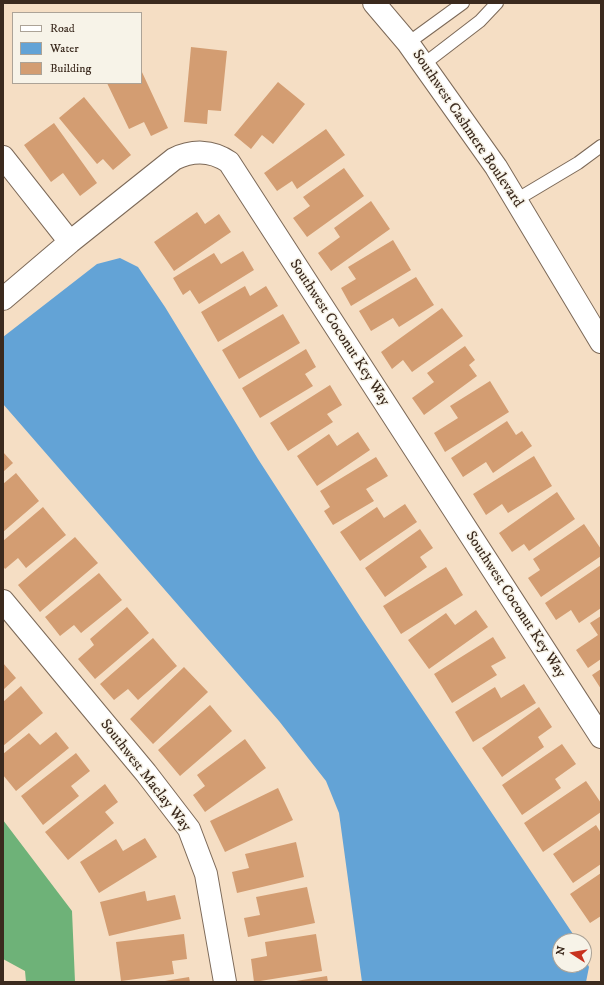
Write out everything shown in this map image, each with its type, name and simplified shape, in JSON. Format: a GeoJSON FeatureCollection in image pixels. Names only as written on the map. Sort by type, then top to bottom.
{"type":"FeatureCollection","features":[{"type":"Feature","properties":{"kind":"street","name":"Southwest Cashmere Boulevard"},"geometry":{"type":"LineString","coordinates":[[374,3],[424,64],[496,167],[601,342]]}},
{"type":"Feature","properties":{"kind":"street","name":"Southwest Coconut Key Way"},"geometry":{"type":"LineString","coordinates":[[3,299],[70,242],[174,159],[192,152],[207,153],[220,157],[229,162],[601,737]]}},
{"type":"Feature","properties":{"kind":"street"},"geometry":{"type":"LineString","coordinates":[[3,157],[70,242]]}},
{"type":"Feature","properties":{"kind":"street","name":"Southwest Maclay Way"},"geometry":{"type":"LineString","coordinates":[[3,600],[146,773],[189,829],[206,874],[225,982]]}},
{"type":"Feature","properties":{"kind":"lane"},"geometry":{"type":"LineString","coordinates":[[408,43],[463,3]]}},
{"type":"Feature","properties":{"kind":"lane"},"geometry":{"type":"LineString","coordinates":[[424,64],[480,21],[496,3]]}},
{"type":"Feature","properties":{"kind":"lane"},"geometry":{"type":"LineString","coordinates":[[516,200],[578,163],[601,146]]}},
{"type":"Feature","properties":{"kind":"green space"},"geometry":{"type":"Polygon","coordinates":[[[3,820],[72,911],[75,982],[26,982],[25,971],[3,959],[3,820]]]}},
{"type":"Feature","properties":{"kind":"water"},"geometry":{"type":"Polygon","coordinates":[[[120,258],[138,267],[165,307],[258,459],[361,618],[572,933],[552,933],[552,973],[588,973],[586,982],[362,982],[339,813],[326,781],[279,721],[3,404],[3,337],[97,264],[120,258]]]}},
{"type":"Feature","properties":{"kind":"building"},"geometry":{"type":"Polygon","coordinates":[[[191,47],[227,51],[221,111],[208,110],[207,124],[184,122],[191,47]]]}},
{"type":"Feature","properties":{"kind":"building"},"geometry":{"type":"Polygon","coordinates":[[[142,72],[168,128],[151,136],[144,122],[129,129],[107,84],[142,84],[142,72]]]}},
{"type":"Feature","properties":{"kind":"building"},"geometry":{"type":"Polygon","coordinates":[[[278,82],[305,104],[273,144],[262,135],[251,149],[234,135],[278,82]]]}},
{"type":"Feature","properties":{"kind":"building"},"geometry":{"type":"Polygon","coordinates":[[[84,97],[131,155],[113,170],[103,159],[97,164],[59,118],[84,97]]]}},
{"type":"Feature","properties":{"kind":"building"},"geometry":{"type":"Polygon","coordinates":[[[54,123],[97,183],[80,196],[63,173],[51,182],[24,145],[54,123]]]}},
{"type":"Feature","properties":{"kind":"building"},"geometry":{"type":"Polygon","coordinates":[[[326,129],[345,155],[297,189],[292,181],[277,191],[264,173],[326,129]]]}},
{"type":"Feature","properties":{"kind":"building"},"geometry":{"type":"Polygon","coordinates":[[[344,168],[364,196],[307,237],[293,218],[310,206],[303,197],[344,168]]]}},
{"type":"Feature","properties":{"kind":"building"},"geometry":{"type":"Polygon","coordinates":[[[371,201],[390,229],[331,271],[318,253],[340,237],[334,228],[371,201]]]}},
{"type":"Feature","properties":{"kind":"building"},"geometry":{"type":"Polygon","coordinates":[[[197,212],[205,224],[219,214],[231,232],[174,271],[154,242],[197,212]]]}},
{"type":"Feature","properties":{"kind":"building"},"geometry":{"type":"Polygon","coordinates":[[[393,240],[411,270],[351,306],[341,288],[356,279],[348,267],[393,240]]]}},
{"type":"Feature","properties":{"kind":"building"},"geometry":{"type":"Polygon","coordinates":[[[243,251],[254,270],[199,304],[190,290],[183,295],[173,278],[214,253],[221,264],[243,251]]]}},
{"type":"Feature","properties":{"kind":"building"},"geometry":{"type":"Polygon","coordinates":[[[416,277],[434,305],[399,327],[393,318],[371,331],[359,311],[416,277]]]}},
{"type":"Feature","properties":{"kind":"building"},"geometry":{"type":"Polygon","coordinates":[[[245,286],[250,296],[266,286],[278,306],[218,342],[201,312],[245,286]]]}},
{"type":"Feature","properties":{"kind":"building"},"geometry":{"type":"Polygon","coordinates":[[[442,308],[463,336],[412,372],[403,360],[392,369],[381,352],[442,308]]]}},
{"type":"Feature","properties":{"kind":"building"},"geometry":{"type":"Polygon","coordinates":[[[283,314],[300,343],[239,379],[222,350],[283,314]]]}},
{"type":"Feature","properties":{"kind":"building"},"geometry":{"type":"Polygon","coordinates":[[[465,346],[475,360],[469,365],[477,376],[424,415],[412,398],[434,382],[427,373],[465,346]]]}},
{"type":"Feature","properties":{"kind":"building"},"geometry":{"type":"Polygon","coordinates":[[[306,349],[316,367],[305,374],[313,386],[260,418],[242,388],[306,349]]]}},
{"type":"Feature","properties":{"kind":"building"},"geometry":{"type":"Polygon","coordinates":[[[490,381],[509,412],[445,452],[434,433],[458,418],[450,406],[490,381]]]}},
{"type":"Feature","properties":{"kind":"building"},"geometry":{"type":"Polygon","coordinates":[[[330,385],[342,405],[327,414],[333,422],[288,451],[270,423],[330,385]]]}},
{"type":"Feature","properties":{"kind":"building"},"geometry":{"type":"Polygon","coordinates":[[[507,421],[516,435],[522,431],[532,446],[493,473],[486,462],[463,477],[451,458],[507,421]]]}},
{"type":"Feature","properties":{"kind":"building"},"geometry":{"type":"Polygon","coordinates":[[[358,432],[370,450],[317,486],[297,456],[329,434],[337,446],[358,432]]]}},
{"type":"Feature","properties":{"kind":"building"},"geometry":{"type":"Polygon","coordinates":[[[3,452],[13,463],[3,472],[3,452]]]}},
{"type":"Feature","properties":{"kind":"building"},"geometry":{"type":"Polygon","coordinates":[[[534,456],[552,486],[508,513],[502,504],[486,515],[473,494],[534,456]]]}},
{"type":"Feature","properties":{"kind":"building"},"geometry":{"type":"Polygon","coordinates":[[[376,457],[388,476],[366,489],[374,501],[333,525],[324,511],[330,507],[320,491],[376,457]]]}},
{"type":"Feature","properties":{"kind":"building"},"geometry":{"type":"Polygon","coordinates":[[[16,473],[39,501],[3,532],[3,484],[16,473]]]}},
{"type":"Feature","properties":{"kind":"building"},"geometry":{"type":"Polygon","coordinates":[[[557,492],[575,519],[529,551],[524,544],[512,552],[499,533],[557,492]]]}},
{"type":"Feature","properties":{"kind":"building"},"geometry":{"type":"Polygon","coordinates":[[[405,504],[417,522],[360,561],[340,532],[377,507],[384,518],[405,504]]]}},
{"type":"Feature","properties":{"kind":"building"},"geometry":{"type":"Polygon","coordinates":[[[43,507],[66,535],[26,568],[18,558],[5,569],[3,566],[3,541],[43,507]]]}},
{"type":"Feature","properties":{"kind":"building"},"geometry":{"type":"Polygon","coordinates":[[[584,524],[601,549],[601,556],[541,597],[528,578],[540,570],[533,559],[584,524]]]}},
{"type":"Feature","properties":{"kind":"building"},"geometry":{"type":"Polygon","coordinates":[[[420,529],[433,548],[420,557],[427,567],[385,597],[365,568],[420,529]]]}},
{"type":"Feature","properties":{"kind":"building"},"geometry":{"type":"Polygon","coordinates":[[[75,537],[98,563],[40,612],[18,585],[75,537]]]}},
{"type":"Feature","properties":{"kind":"building"},"geometry":{"type":"Polygon","coordinates":[[[601,565],[601,608],[579,623],[571,610],[556,620],[545,603],[601,565]]]}},
{"type":"Feature","properties":{"kind":"building"},"geometry":{"type":"Polygon","coordinates":[[[446,567],[463,595],[401,634],[383,606],[446,567]]]}},
{"type":"Feature","properties":{"kind":"building"},"geometry":{"type":"Polygon","coordinates":[[[99,573],[122,600],[81,633],[74,625],[60,636],[45,617],[99,573]]]}},
{"type":"Feature","properties":{"kind":"building"},"geometry":{"type":"Polygon","coordinates":[[[127,607],[149,633],[95,679],[78,659],[94,645],[90,639],[127,607]]]}},
{"type":"Feature","properties":{"kind":"building"},"geometry":{"type":"Polygon","coordinates":[[[476,610],[488,627],[429,669],[408,640],[446,613],[455,625],[476,610]]]}},
{"type":"Feature","properties":{"kind":"building"},"geometry":{"type":"Polygon","coordinates":[[[601,616],[601,659],[588,668],[576,650],[598,635],[590,623],[601,616]]]}},
{"type":"Feature","properties":{"kind":"building"},"geometry":{"type":"Polygon","coordinates":[[[493,637],[506,658],[491,666],[497,675],[452,703],[434,674],[493,637]]]}},
{"type":"Feature","properties":{"kind":"building"},"geometry":{"type":"Polygon","coordinates":[[[153,638],[177,666],[138,700],[128,689],[114,700],[100,684],[153,638]]]}},
{"type":"Feature","properties":{"kind":"building"},"geometry":{"type":"Polygon","coordinates":[[[3,663],[16,678],[3,690],[3,663]]]}},
{"type":"Feature","properties":{"kind":"building"},"geometry":{"type":"Polygon","coordinates":[[[184,667],[208,692],[153,744],[130,719],[184,667]]]}},
{"type":"Feature","properties":{"kind":"building"},"geometry":{"type":"Polygon","coordinates":[[[601,669],[601,689],[592,675],[601,669]]]}},
{"type":"Feature","properties":{"kind":"building"},"geometry":{"type":"Polygon","coordinates":[[[524,684],[536,703],[473,742],[455,712],[495,687],[501,698],[524,684]]]}},
{"type":"Feature","properties":{"kind":"building"},"geometry":{"type":"Polygon","coordinates":[[[21,686],[43,713],[3,746],[3,702],[21,686]]]}},
{"type":"Feature","properties":{"kind":"building"},"geometry":{"type":"Polygon","coordinates":[[[210,705],[232,731],[180,776],[158,750],[210,705]]]}},
{"type":"Feature","properties":{"kind":"building"},"geometry":{"type":"Polygon","coordinates":[[[539,707],[552,727],[538,737],[544,747],[502,777],[482,748],[539,707]]]}},
{"type":"Feature","properties":{"kind":"building"},"geometry":{"type":"Polygon","coordinates":[[[56,732],[69,748],[16,791],[3,775],[3,754],[29,733],[40,745],[56,732]]]}},
{"type":"Feature","properties":{"kind":"building"},"geometry":{"type":"Polygon","coordinates":[[[245,739],[266,768],[205,812],[193,795],[205,786],[197,775],[245,739]]]}},
{"type":"Feature","properties":{"kind":"building"},"geometry":{"type":"Polygon","coordinates":[[[562,744],[576,764],[555,779],[561,788],[522,815],[502,785],[562,744]]]}},
{"type":"Feature","properties":{"kind":"building"},"geometry":{"type":"Polygon","coordinates":[[[76,753],[90,771],[71,786],[79,796],[43,825],[21,796],[76,753]]]}},
{"type":"Feature","properties":{"kind":"building"},"geometry":{"type":"Polygon","coordinates":[[[586,781],[601,803],[601,812],[543,852],[524,823],[586,781]]]}},
{"type":"Feature","properties":{"kind":"building"},"geometry":{"type":"Polygon","coordinates":[[[105,784],[118,802],[105,812],[114,823],[68,860],[45,832],[105,784]]]}},
{"type":"Feature","properties":{"kind":"building"},"geometry":{"type":"Polygon","coordinates":[[[278,788],[293,820],[225,852],[210,821],[278,788]]]}},
{"type":"Feature","properties":{"kind":"building"},"geometry":{"type":"Polygon","coordinates":[[[596,825],[601,833],[601,864],[573,883],[553,854],[596,825]]]}},
{"type":"Feature","properties":{"kind":"building"},"geometry":{"type":"Polygon","coordinates":[[[145,838],[157,857],[99,893],[80,862],[116,839],[123,851],[145,838]]]}},
{"type":"Feature","properties":{"kind":"building"},"geometry":{"type":"Polygon","coordinates":[[[296,842],[304,877],[237,893],[232,872],[249,868],[245,854],[296,842]]]}},
{"type":"Feature","properties":{"kind":"building"},"geometry":{"type":"Polygon","coordinates":[[[601,873],[601,916],[590,923],[570,894],[601,873]]]}},
{"type":"Feature","properties":{"kind":"building"},"geometry":{"type":"Polygon","coordinates":[[[307,887],[315,923],[248,937],[244,918],[260,915],[256,897],[307,887]]]}},
{"type":"Feature","properties":{"kind":"building"},"geometry":{"type":"Polygon","coordinates":[[[145,891],[147,901],[175,895],[181,919],[109,936],[100,902],[145,891]]]}},
{"type":"Feature","properties":{"kind":"building"},"geometry":{"type":"Polygon","coordinates":[[[184,934],[187,959],[172,961],[174,974],[121,981],[116,942],[184,934]]]}},
{"type":"Feature","properties":{"kind":"building"},"geometry":{"type":"Polygon","coordinates":[[[316,934],[322,971],[254,982],[251,959],[267,956],[265,942],[316,934]]]}},
{"type":"Feature","properties":{"kind":"building"},"geometry":{"type":"Polygon","coordinates":[[[327,976],[328,982],[296,982],[296,981],[327,976]]]}},
{"type":"Feature","properties":{"kind":"building"},"geometry":{"type":"Polygon","coordinates":[[[189,977],[190,982],[165,982],[165,981],[189,977]]]}}]}
